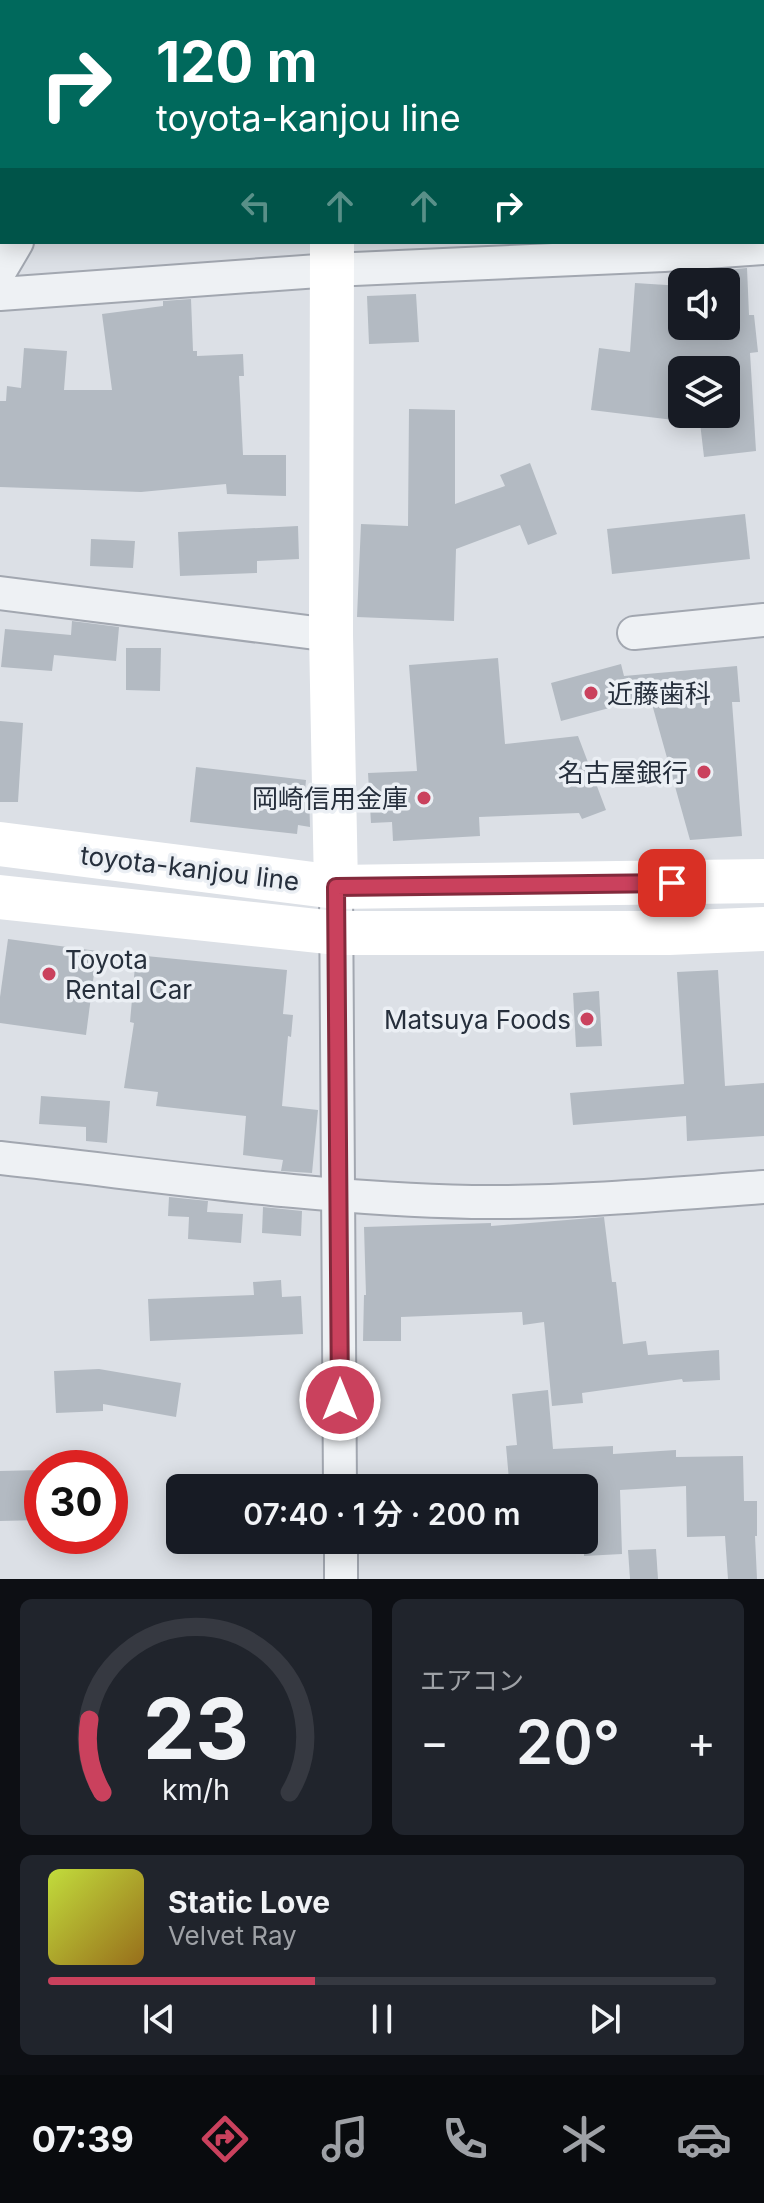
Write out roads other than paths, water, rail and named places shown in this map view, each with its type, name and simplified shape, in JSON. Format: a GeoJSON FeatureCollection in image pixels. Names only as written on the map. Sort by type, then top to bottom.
{"type":"FeatureCollection","features":[{"type":"Feature","properties":{"kind":"main road"},"geometry":{"type":"LineString","coordinates":[[332,256],[331,635],[336,887]]}},
{"type":"Feature","properties":{"kind":"main road","name":"toyota-kanjou line"},"geometry":{"type":"LineString","coordinates":[[0,844],[336,887],[764,881]]}},
{"type":"Feature","properties":{"kind":"main road","name":"toyota-kanjou line"},"geometry":{"type":"LineString","coordinates":[[0,897],[336,933],[669,933],[764,929]]}},
{"type":"Feature","properties":{"kind":"street"},"geometry":{"type":"LineString","coordinates":[[0,271],[16,244]]}},
{"type":"Feature","properties":{"kind":"street"},"geometry":{"type":"LineString","coordinates":[[0,294],[332,256],[764,248]]}},
{"type":"Feature","properties":{"kind":"street"},"geometry":{"type":"LineString","coordinates":[[0,593],[331,635]]}},
{"type":"Feature","properties":{"kind":"street"},"geometry":{"type":"LineString","coordinates":[[634,633],[764,620]]}},
{"type":"Feature","properties":{"kind":"street"},"geometry":{"type":"LineString","coordinates":[[336,887],[340,1474]]}},
{"type":"Feature","properties":{"kind":"street"},"geometry":{"type":"LineString","coordinates":[[0,1158],[339,1195],[473,1202],[604,1198],[764,1187]]}},
{"type":"Feature","properties":{"kind":"street"},"geometry":{"type":"LineString","coordinates":[[341,1554],[341,1579]]}},
{"type":"Feature","properties":{"kind":"place","name":"近藤歯科"},"geometry":{"type":"Point","coordinates":[591,693]}},
{"type":"Feature","properties":{"kind":"place","name":"名古屋銀行"},"geometry":{"type":"Point","coordinates":[704,772]}},
{"type":"Feature","properties":{"kind":"place","name":"岡崎信用金庫"},"geometry":{"type":"Point","coordinates":[424,798]}},
{"type":"Feature","properties":{"kind":"place","name":"Toyota Rental Car"},"geometry":{"type":"Point","coordinates":[49,974]}},
{"type":"Feature","properties":{"kind":"place","name":"Matsuya Foods"},"geometry":{"type":"Point","coordinates":[587,1019]}}]}
